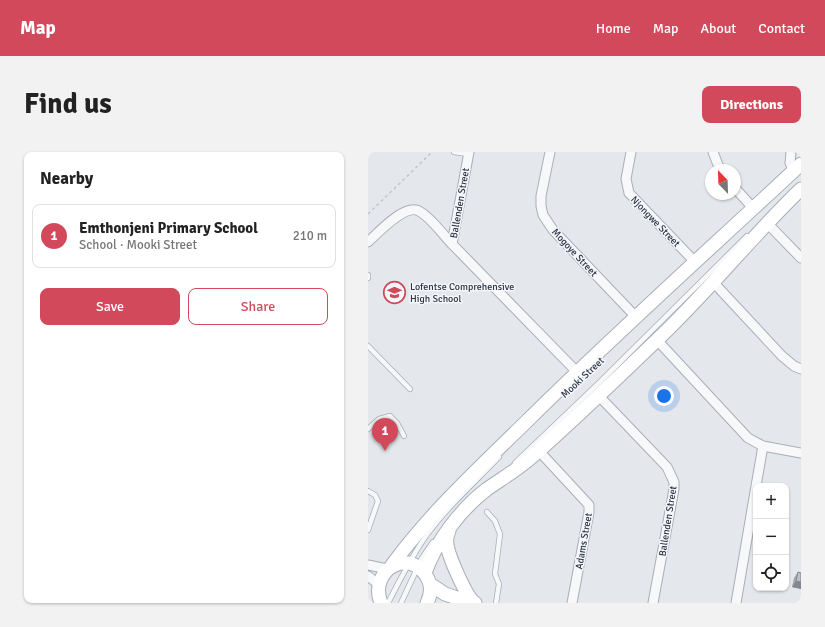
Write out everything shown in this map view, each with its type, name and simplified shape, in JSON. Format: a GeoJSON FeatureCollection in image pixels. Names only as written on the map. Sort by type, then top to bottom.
{"type":"FeatureCollection","features":[{"type":"Feature","properties":{"kind":"main road","name":"Mooki Street"},"geometry":{"type":"LineString","coordinates":[[374,582],[458,489],[577,372],[640,317],[695,262],[753,208],[798,175]]}},
{"type":"Feature","properties":{"kind":"main road","name":"Mooki Street"},"geometry":{"type":"LineString","coordinates":[[421,571],[449,530],[479,496],[539,451],[657,340],[714,283],[763,223],[798,175]]}},
{"type":"Feature","properties":{"kind":"main road"},"geometry":{"type":"LineString","coordinates":[[449,530],[447,546],[467,593],[476,603]]}},
{"type":"Feature","properties":{"kind":"main road"},"geometry":{"type":"LineString","coordinates":[[389,567],[421,571],[436,589],[466,601]]}},
{"type":"Feature","properties":{"kind":"main road"},"geometry":{"type":"LineString","coordinates":[[421,571],[431,591],[427,603]]}},
{"type":"Feature","properties":{"kind":"main road"},"geometry":{"type":"LineString","coordinates":[[371,603],[374,582]]}},
{"type":"Feature","properties":{"kind":"main road"},"geometry":{"type":"LineString","coordinates":[[374,582],[381,603]]}},
{"type":"Feature","properties":{"kind":"main road"},"geometry":{"type":"LineString","coordinates":[[431,603],[466,601]]}},
{"type":"Feature","properties":{"kind":"street","name":"Mogoye Street"},"geometry":{"type":"LineString","coordinates":[[550,152],[541,196],[543,215],[553,230],[640,317]]}},
{"type":"Feature","properties":{"kind":"street","name":"Njongwe Street"},"geometry":{"type":"LineString","coordinates":[[631,152],[626,179],[629,193],[695,262]]}},
{"type":"Feature","properties":{"kind":"street"},"geometry":{"type":"LineString","coordinates":[[713,152],[718,164]]}},
{"type":"Feature","properties":{"kind":"street"},"geometry":{"type":"LineString","coordinates":[[791,152],[790,163],[798,175]]}},
{"type":"Feature","properties":{"kind":"street","name":"Ballenden Street"},"geometry":{"type":"LineString","coordinates":[[468,153],[452,244],[577,372]]}},
{"type":"Feature","properties":{"kind":"street"},"geometry":{"type":"LineString","coordinates":[[741,195],[753,208]]}},
{"type":"Feature","properties":{"kind":"street"},"geometry":{"type":"LineString","coordinates":[[368,242],[401,213],[413,209],[418,210],[424,215],[452,244]]}},
{"type":"Feature","properties":{"kind":"street"},"geometry":{"type":"LineString","coordinates":[[763,223],[801,258]]}},
{"type":"Feature","properties":{"kind":"street"},"geometry":{"type":"LineString","coordinates":[[714,283],[782,356],[794,366],[801,369]]}},
{"type":"Feature","properties":{"kind":"street"},"geometry":{"type":"LineString","coordinates":[[657,340],[748,438],[763,446],[801,453]]}},
{"type":"Feature","properties":{"kind":"street","name":"Ballenden Street"},"geometry":{"type":"LineString","coordinates":[[598,395],[667,467],[674,482],[674,494],[652,603]]}},
{"type":"Feature","properties":{"kind":"street"},"geometry":{"type":"LineString","coordinates":[[757,483],[763,446]]}},
{"type":"Feature","properties":{"kind":"street","name":"Adams Street"},"geometry":{"type":"LineString","coordinates":[[539,451],[589,505],[572,603]]}},
{"type":"Feature","properties":{"kind":"street"},"geometry":{"type":"LineString","coordinates":[[736,603],[753,504]]}},
{"type":"Feature","properties":{"kind":"street"},"geometry":{"type":"LineString","coordinates":[[368,565],[389,567]]}},
{"type":"Feature","properties":{"kind":"lane"},"geometry":{"type":"LineString","coordinates":[[454,152],[468,153]]}},
{"type":"Feature","properties":{"kind":"lane","name":"Mooki Street"},"geometry":{"type":"LineString","coordinates":[[763,223],[801,183]]}},
{"type":"Feature","properties":{"kind":"lane","name":"Mooki Street"},"geometry":{"type":"LineString","coordinates":[[401,603],[421,571],[431,544],[455,514],[493,479],[516,462],[551,429],[752,230]]}},
{"type":"Feature","properties":{"kind":"lane","name":"Mooki Street"},"geometry":{"type":"LineString","coordinates":[[640,317],[731,237]]}},
{"type":"Feature","properties":{"kind":"lane"},"geometry":{"type":"LineString","coordinates":[[368,346],[410,389]]}},
{"type":"Feature","properties":{"kind":"lane","name":"Mooki Street"},"geometry":{"type":"LineString","coordinates":[[521,435],[565,392]]}},
{"type":"Feature","properties":{"kind":"lane"},"geometry":{"type":"LineString","coordinates":[[368,429],[379,419],[390,416],[397,423],[404,436]]}},
{"type":"Feature","properties":{"kind":"lane","name":"Mooki Street"},"geometry":{"type":"LineString","coordinates":[[388,603],[421,571],[426,536],[451,505],[505,452]]}},
{"type":"Feature","properties":{"kind":"lane"},"geometry":{"type":"LineString","coordinates":[[368,491],[375,495],[378,501],[368,530]]}},
{"type":"Feature","properties":{"kind":"lane"},"geometry":{"type":"LineString","coordinates":[[487,512],[495,521],[500,534],[495,574],[499,584],[496,603]]}},
{"type":"Feature","properties":{"kind":"path"},"geometry":{"type":"LineString","coordinates":[[368,214],[432,152]]}},
{"type":"Feature","properties":{"kind":"building"},"geometry":{"type":"Polygon","coordinates":[[[798,572],[801,573],[801,582],[796,581],[798,572]]]}},
{"type":"Feature","properties":{"kind":"place","name":"Lofentse Comprehensive High School"},"geometry":{"type":"Point","coordinates":[394,292]}},
{"type":"Feature","properties":{"kind":"place","name":"Emthonjeni Primary School"},"geometry":{"type":"Point","coordinates":[385,451]}}]}
